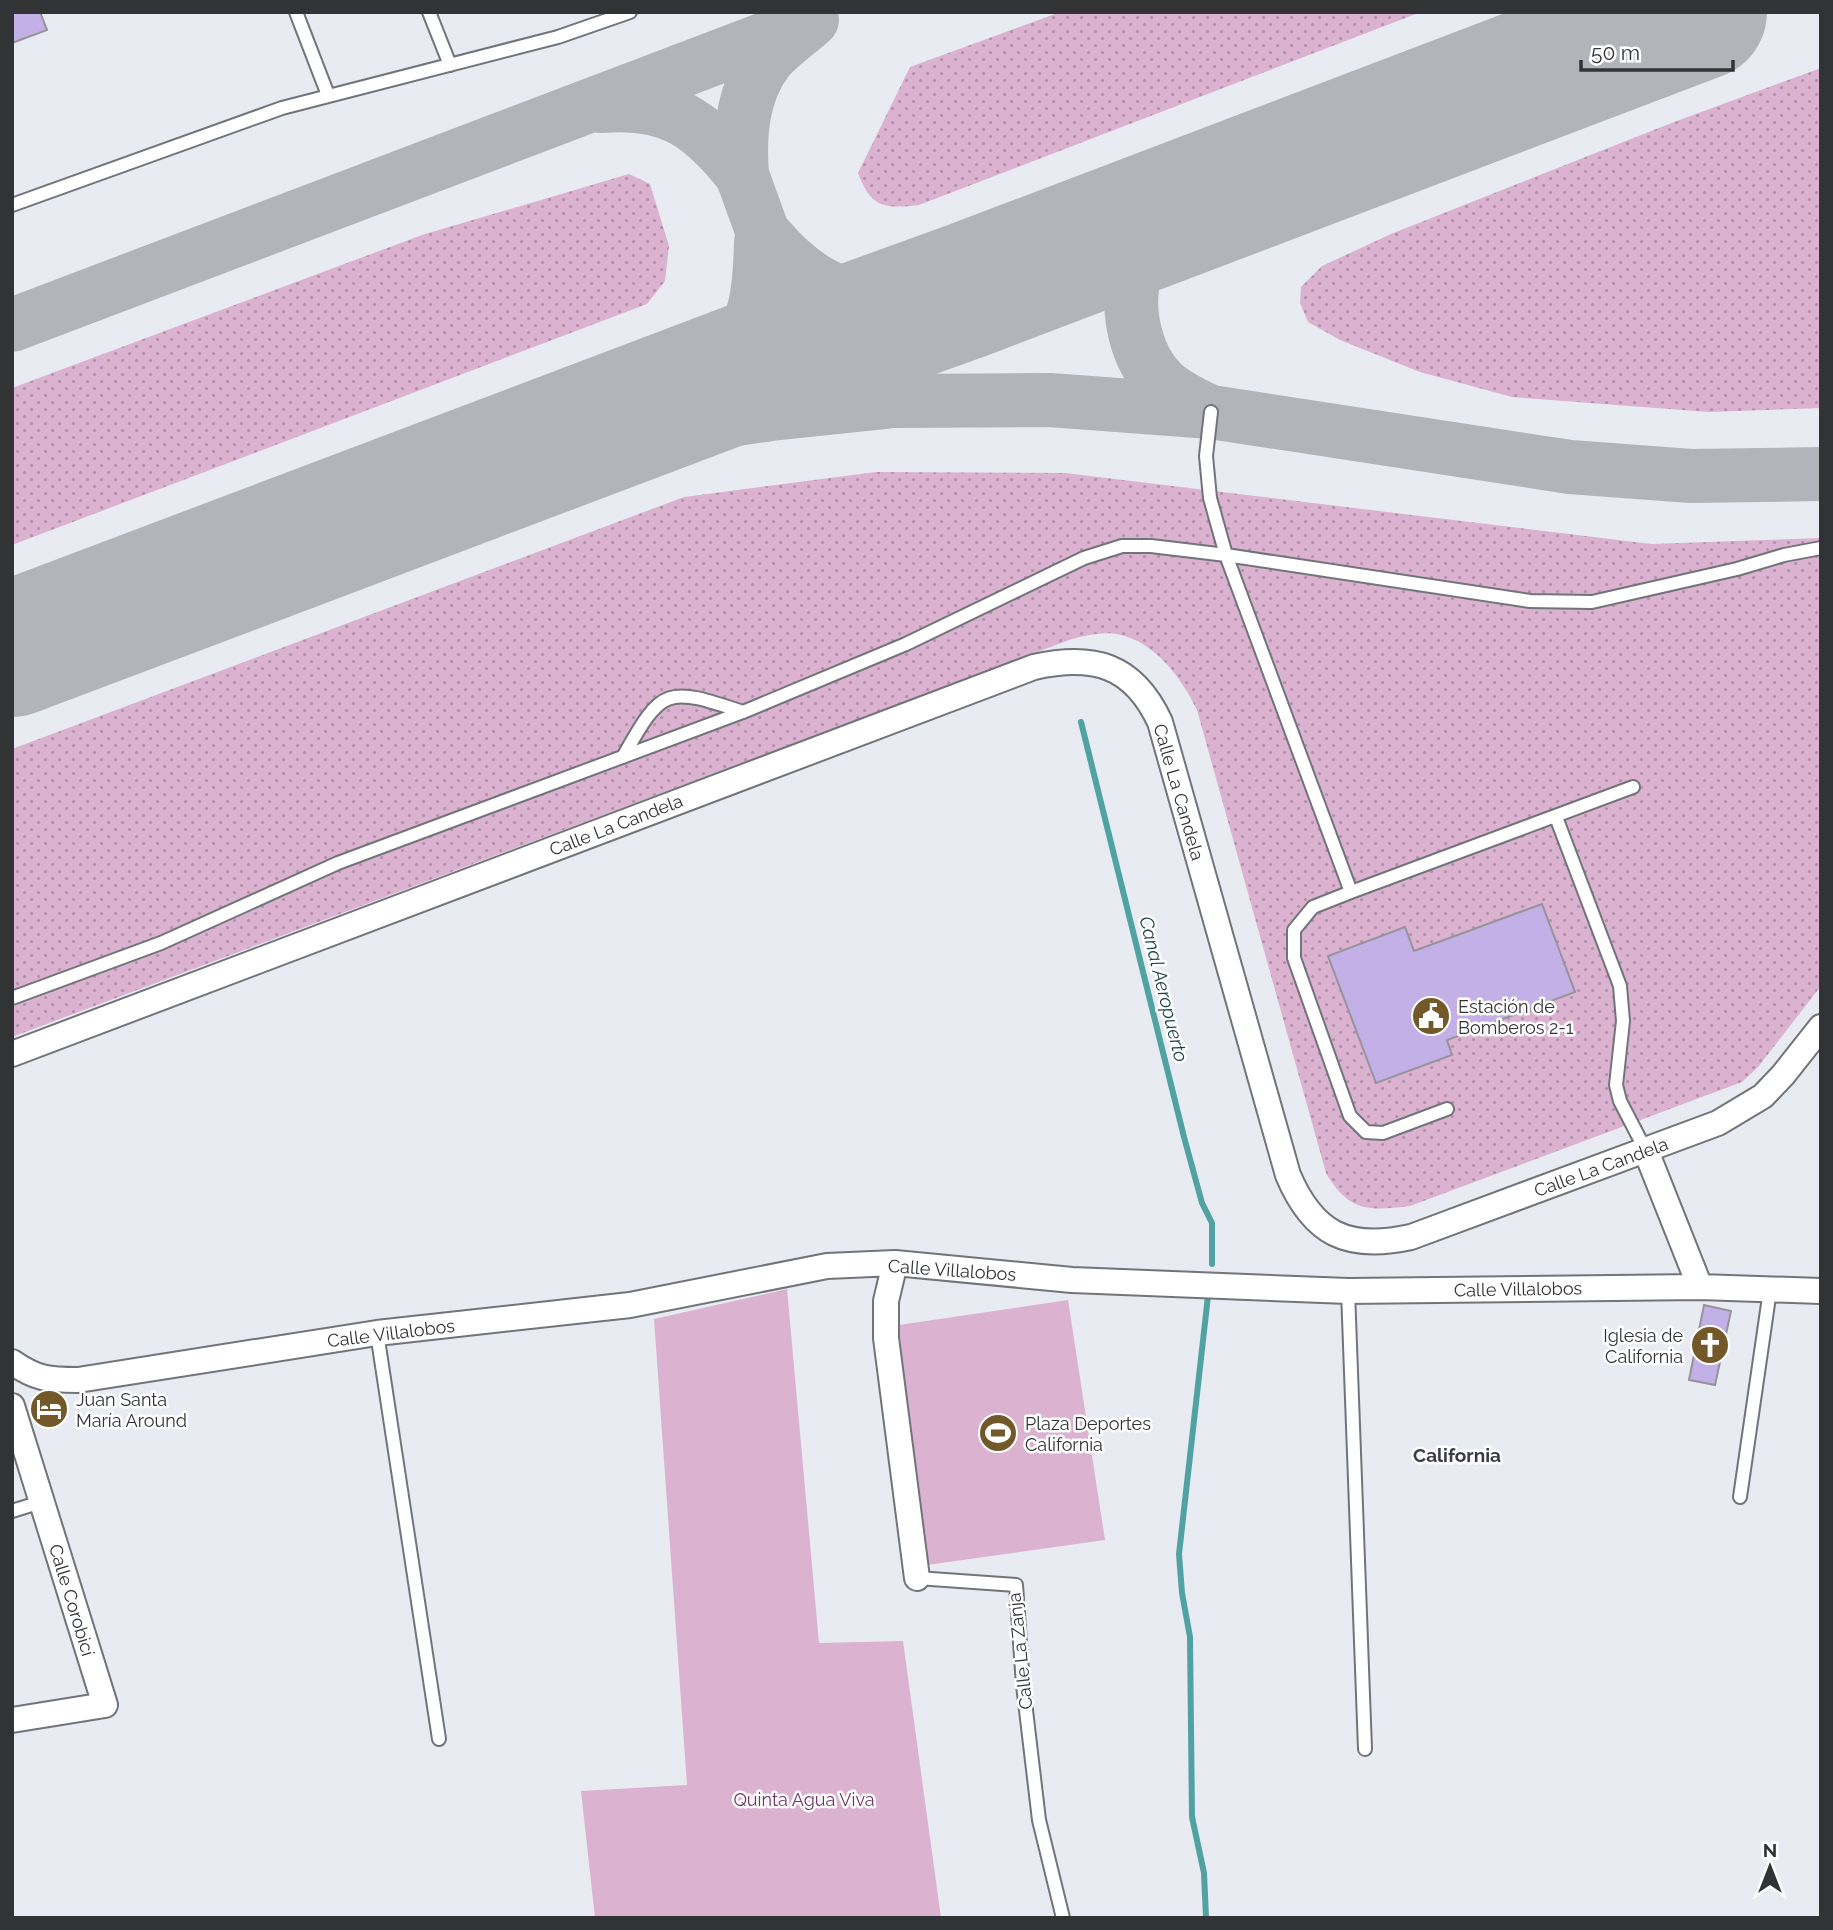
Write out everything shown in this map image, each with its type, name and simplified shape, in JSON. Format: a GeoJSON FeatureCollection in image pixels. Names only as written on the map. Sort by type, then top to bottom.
{"type":"FeatureCollection","features":[{"type":"Feature","properties":{"kind":"street","name":"Calle La Candela"},"geometry":{"type":"LineString","coordinates":[[12,1054],[1034,667],[1062,661],[1087,662],[1108,667],[1133,683],[1152,703],[1160,722],[1288,1175],[1309,1215],[1326,1229],[1347,1239],[1368,1242],[1411,1237],[1718,1123],[1763,1096],[1821,1027]]}},
{"type":"Feature","properties":{"kind":"street"},"geometry":{"type":"LineString","coordinates":[[1646,1151],[1700,1287]]}},
{"type":"Feature","properties":{"kind":"street","name":"Calle Villalobos"},"geometry":{"type":"LineString","coordinates":[[12,1362],[46,1380],[78,1380],[377,1333],[630,1305],[827,1266],[895,1263],[1072,1280],[1348,1291],[1700,1287],[1821,1292]]}},
{"type":"Feature","properties":{"kind":"street","name":"Calle La Zanja"},"geometry":{"type":"LineString","coordinates":[[895,1263],[886,1301],[886,1338],[917,1578]]}},
{"type":"Feature","properties":{"kind":"street","name":"Calle Corobicí"},"geometry":{"type":"LineString","coordinates":[[12,1406],[105,1705],[12,1720]]}},
{"type":"Feature","properties":{"kind":"lane"},"geometry":{"type":"LineString","coordinates":[[296,12],[328,96]]}},
{"type":"Feature","properties":{"kind":"lane"},"geometry":{"type":"LineString","coordinates":[[429,12],[450,65]]}},
{"type":"Feature","properties":{"kind":"lane"},"geometry":{"type":"LineString","coordinates":[[12,205],[234,123],[558,37],[630,12]]}},
{"type":"Feature","properties":{"kind":"lane"},"geometry":{"type":"LineString","coordinates":[[1211,412],[1206,456],[1210,498],[1226,555],[1351,892]]}},
{"type":"Feature","properties":{"kind":"lane"},"geometry":{"type":"LineString","coordinates":[[12,998],[161,943],[338,863],[743,712],[906,644],[1083,558],[1122,546],[1151,546],[1226,555],[1530,601],[1592,602],[1821,548]]}},
{"type":"Feature","properties":{"kind":"lane"},"geometry":{"type":"LineString","coordinates":[[623,757],[645,717],[664,698],[684,695],[743,712]]}},
{"type":"Feature","properties":{"kind":"lane"},"geometry":{"type":"LineString","coordinates":[[1447,1110],[1383,1133],[1366,1132],[1350,1116],[1294,958],[1294,930],[1312,907],[1633,787]]}},
{"type":"Feature","properties":{"kind":"lane"},"geometry":{"type":"LineString","coordinates":[[1556,817],[1620,986],[1623,1021],[1616,1085],[1619,1101],[1646,1151]]}},
{"type":"Feature","properties":{"kind":"lane"},"geometry":{"type":"LineString","coordinates":[[1740,1497],[1770,1290]]}},
{"type":"Feature","properties":{"kind":"lane"},"geometry":{"type":"LineString","coordinates":[[1348,1291],[1364,1749]]}},
{"type":"Feature","properties":{"kind":"lane"},"geometry":{"type":"LineString","coordinates":[[377,1333],[439,1739]]}},
{"type":"Feature","properties":{"kind":"lane"},"geometry":{"type":"LineString","coordinates":[[12,1511],[41,1502]]}},
{"type":"Feature","properties":{"kind":"lane","name":"Calle La Zanja"},"geometry":{"type":"LineString","coordinates":[[917,1578],[1016,1585],[1023,1685],[1039,1820],[1063,1918]]}},
{"type":"Feature","properties":{"kind":"green space"},"geometry":{"type":"Polygon","coordinates":[[[1060,12],[1421,12],[919,205],[888,206],[874,200],[858,173],[910,67],[1060,12]]]}},
{"type":"Feature","properties":{"kind":"green space"},"geometry":{"type":"Polygon","coordinates":[[[1821,68],[1821,408],[1709,412],[1512,397],[1420,372],[1340,340],[1308,322],[1300,303],[1301,287],[1322,266],[1391,234],[1674,122],[1821,68]]]}},
{"type":"Feature","properties":{"kind":"green space"},"geometry":{"type":"Polygon","coordinates":[[[629,174],[650,184],[669,246],[665,281],[647,304],[12,545],[12,388],[422,235],[629,174]]]}},
{"type":"Feature","properties":{"kind":"green space"},"geometry":{"type":"Polygon","coordinates":[[[876,472],[1065,473],[1651,544],[1821,538],[1821,986],[1758,1067],[1742,1082],[1410,1206],[1371,1208],[1352,1202],[1334,1186],[1326,1173],[1197,710],[1176,675],[1157,655],[1134,640],[1103,633],[1072,639],[12,1037],[12,749],[684,497],[876,472]]]}},
{"type":"Feature","properties":{"kind":"green space","name":"Quinta Agua Viva"},"geometry":{"type":"Polygon","coordinates":[[[787,1289],[819,1643],[903,1641],[941,1918],[595,1918],[581,1791],[687,1785],[654,1319],[787,1289]]]}},
{"type":"Feature","properties":{"kind":"green space","name":"Plaza Deportes California"},"geometry":{"type":"Polygon","coordinates":[[[1068,1300],[1105,1540],[927,1565],[892,1326],[1068,1300]]]}},
{"type":"Feature","properties":{"kind":"building"},"geometry":{"type":"Polygon","coordinates":[[[12,12],[40,12],[47,30],[12,43],[12,12]]]}},
{"type":"Feature","properties":{"kind":"building","name":"Estación de Bomberos 2-1"},"geometry":{"type":"Polygon","coordinates":[[[1542,904],[1575,992],[1447,1040],[1452,1055],[1376,1083],[1328,956],[1405,927],[1414,951],[1542,904]]]}},
{"type":"Feature","properties":{"kind":"building","name":"Iglesia de California"},"geometry":{"type":"Polygon","coordinates":[[[1704,1305],[1731,1311],[1715,1385],[1689,1380],[1704,1305]]]}},
{"type":"Feature","properties":{"kind":"waterway","name":"Canal Aeropuerto"},"geometry":{"type":"LineString","coordinates":[[1081,722],[1184,1137],[1202,1203],[1212,1223],[1212,1264]]}},
{"type":"Feature","properties":{"kind":"waterway"},"geometry":{"type":"LineString","coordinates":[[1206,1918],[1204,1873],[1192,1817],[1190,1637],[1182,1593],[1179,1554],[1208,1296]]}},
{"type":"Feature","properties":{"kind":"taxiway"},"geometry":{"type":"LineString","coordinates":[[1654,29],[1676,12]]}},
{"type":"Feature","properties":{"kind":"taxiway"},"geometry":{"type":"LineString","coordinates":[[812,20],[767,60],[752,86],[742,130],[742,175],[805,349],[819,367],[839,384],[867,396],[898,401],[1050,400],[1211,412],[1570,467],[1691,476],[1821,474]]}},
{"type":"Feature","properties":{"kind":"taxiway"},"geometry":{"type":"LineString","coordinates":[[12,325],[794,28]]}},
{"type":"Feature","properties":{"kind":"taxiway"},"geometry":{"type":"LineString","coordinates":[[601,106],[646,107],[665,111],[682,119],[712,141],[742,175]]}},
{"type":"Feature","properties":{"kind":"taxiway"},"geometry":{"type":"LineString","coordinates":[[1172,211],[1140,259],[1134,277],[1131,305],[1135,334],[1146,362],[1163,384],[1185,400],[1210,412]]}},
{"type":"Feature","properties":{"kind":"taxiway"},"geometry":{"type":"LineString","coordinates":[[767,237],[794,265],[809,276],[840,293],[858,298],[906,302],[971,289]]}},
{"type":"Feature","properties":{"kind":"taxiway"},"geometry":{"type":"LineString","coordinates":[[691,393],[729,361],[746,334],[758,290],[761,242]]}},
{"type":"Feature","properties":{"kind":"taxiway"},"geometry":{"type":"LineString","coordinates":[[490,468],[690,426],[886,402]]}},
{"type":"Feature","properties":{"kind":"runway"},"geometry":{"type":"LineString","coordinates":[[12,649],[1699,12]]}},
{"type":"Feature","properties":{"kind":"place","name":"Estación de Bomberos 2-1"},"geometry":{"type":"Point","coordinates":[1431,1016]}},
{"type":"Feature","properties":{"kind":"place","name":"Iglesia de California"},"geometry":{"type":"Point","coordinates":[1710,1345]}},
{"type":"Feature","properties":{"kind":"place","name":"Juan Santa María Around"},"geometry":{"type":"Point","coordinates":[49,1409]}},
{"type":"Feature","properties":{"kind":"place","name":"Plaza Deportes California"},"geometry":{"type":"Point","coordinates":[998,1433]}},
{"type":"Feature","properties":{"kind":"district","name":"California"},"geometry":{"type":"Point","coordinates":[1457,1455]}}]}
